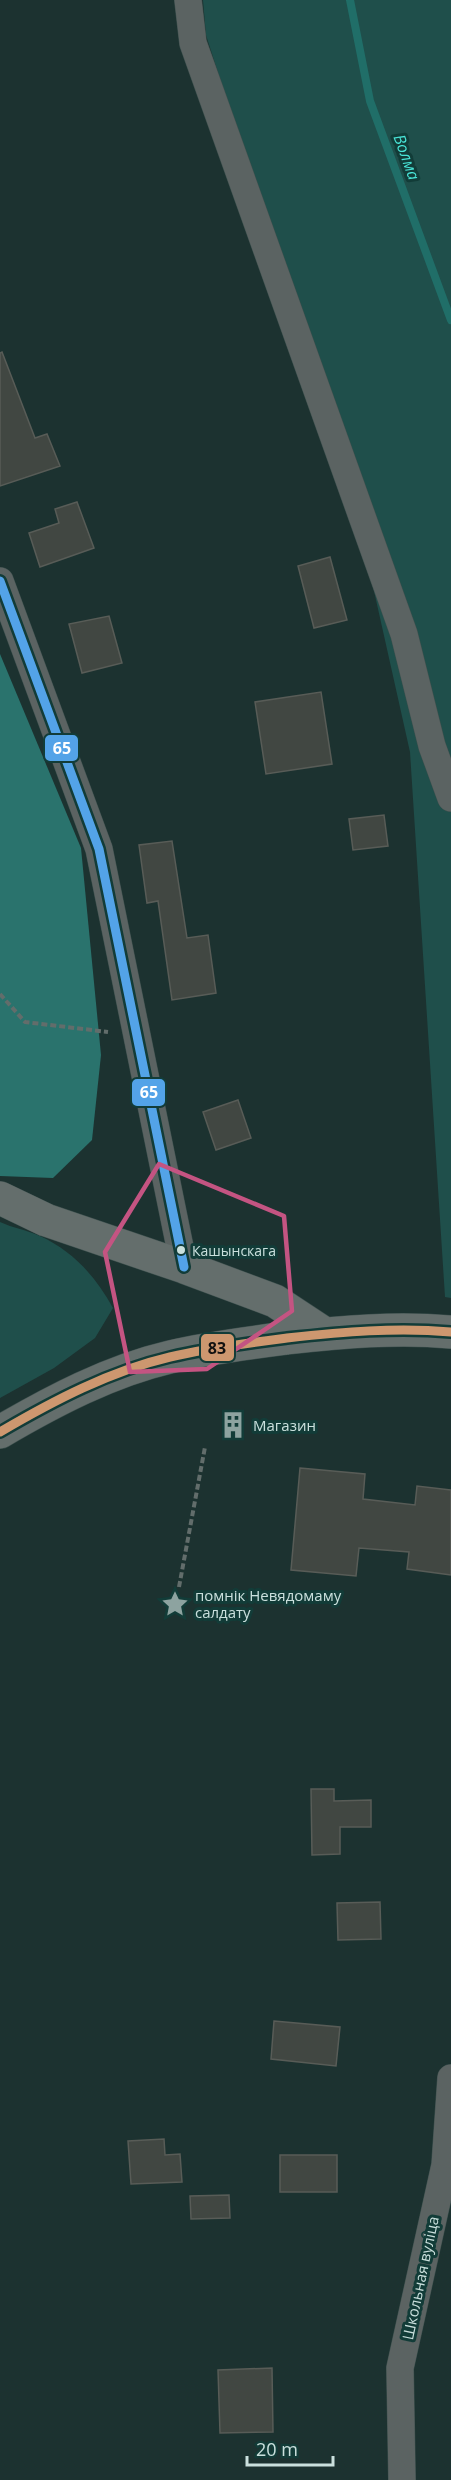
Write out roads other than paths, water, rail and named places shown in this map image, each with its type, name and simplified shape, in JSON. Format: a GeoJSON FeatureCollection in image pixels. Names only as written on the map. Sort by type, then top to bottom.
{"type":"FeatureCollection","features":[{"type":"Feature","properties":{"kind":"main road"},"geometry":{"type":"LineString","coordinates":[[0,1198],[46,1220],[274,1301],[325,1334]]}},
{"type":"Feature","properties":{"kind":"main road"},"geometry":{"type":"LineString","coordinates":[[0,1432],[53,1401],[169,1357],[253,1342],[325,1334],[411,1329],[451,1332]]}},
{"type":"Feature","properties":{"kind":"street"},"geometry":{"type":"LineString","coordinates":[[188,0],[193,43],[404,634],[432,747],[451,798]]}},
{"type":"Feature","properties":{"kind":"street"},"geometry":{"type":"LineString","coordinates":[[0,580],[99,849],[183,1267]]}},
{"type":"Feature","properties":{"kind":"street","name":"Школьная вуліца"},"geometry":{"type":"LineString","coordinates":[[402,2480],[400,2368],[445,2165],[451,2078]]}},
{"type":"Feature","properties":{"kind":"waterway","name":"Волма"},"geometry":{"type":"LineString","coordinates":[[350,0],[370,101],[451,320]]}},
{"type":"Feature","properties":{"kind":"place","name":"Кашынскага"},"geometry":{"type":"Point","coordinates":[181,1250]}},
{"type":"Feature","properties":{"kind":"place","name":"Магазин"},"geometry":{"type":"Point","coordinates":[233,1425]}},
{"type":"Feature","properties":{"kind":"place","name":"помнік Невядомаму салдату"},"geometry":{"type":"Point","coordinates":[175,1604]}}]}
